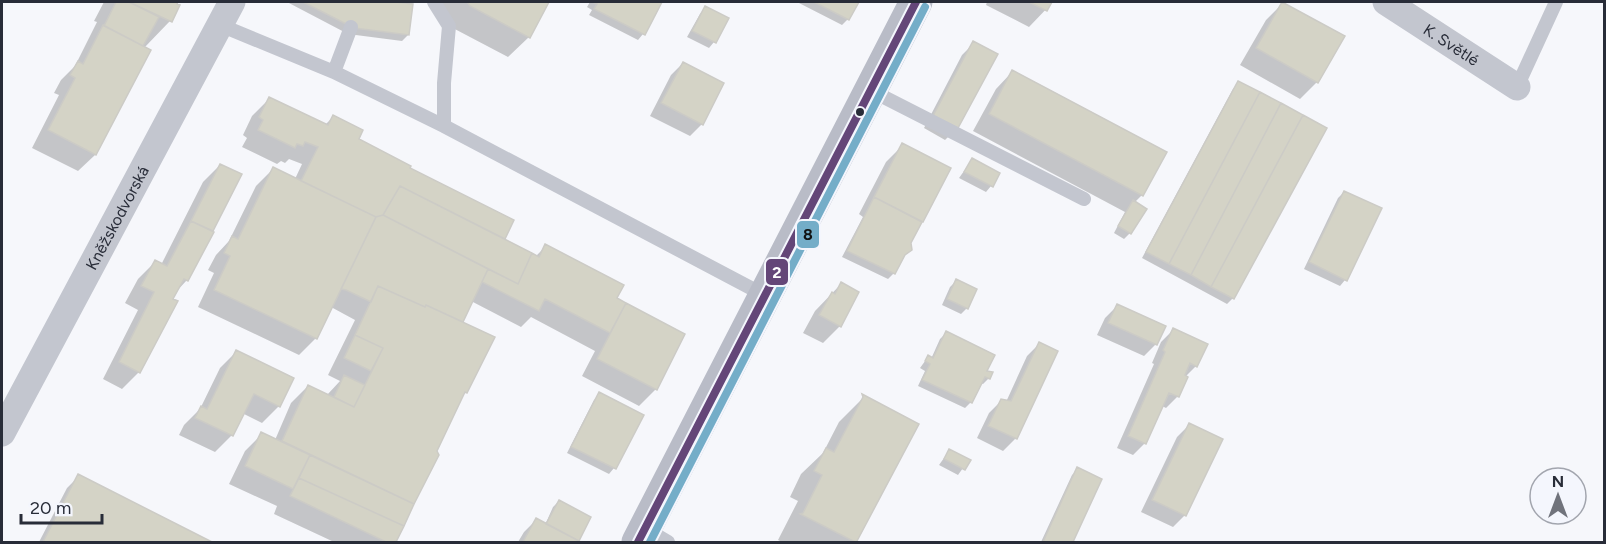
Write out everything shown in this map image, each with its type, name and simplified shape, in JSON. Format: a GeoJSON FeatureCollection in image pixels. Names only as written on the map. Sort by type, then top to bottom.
{"type":"FeatureCollection","features":[{"type":"Feature","properties":{"kind":"main road"},"geometry":{"type":"LineString","coordinates":[[651,538],[766,297],[916,2]]}},
{"type":"Feature","properties":{"kind":"street","name":"K. Světlé"},"geometry":{"type":"LineString","coordinates":[[1386,2],[1517,87]]}},
{"type":"Feature","properties":{"kind":"street","name":"Kněžskodvorská"},"geometry":{"type":"LineString","coordinates":[[2,433],[226,13]]}},
{"type":"Feature","properties":{"kind":"lane"},"geometry":{"type":"LineString","coordinates":[[434,2],[449,26],[444,83],[444,126]]}},
{"type":"Feature","properties":{"kind":"lane"},"geometry":{"type":"LineString","coordinates":[[1517,87],[1556,2]]}},
{"type":"Feature","properties":{"kind":"lane"},"geometry":{"type":"LineString","coordinates":[[226,13],[334,72],[444,126],[766,297]]}},
{"type":"Feature","properties":{"kind":"lane"},"geometry":{"type":"LineString","coordinates":[[334,72],[351,27]]}},
{"type":"Feature","properties":{"kind":"lane"},"geometry":{"type":"LineString","coordinates":[[870,90],[1084,200]]}},
{"type":"Feature","properties":{"kind":"building"},"geometry":{"type":"Polygon","coordinates":[[[116,2],[129,2],[159,17],[143,46],[104,26],[116,2]]]}},
{"type":"Feature","properties":{"kind":"building"},"geometry":{"type":"Polygon","coordinates":[[[129,2],[178,2],[177,4],[180,5],[172,22],[129,2]]]}},
{"type":"Feature","properties":{"kind":"building"},"geometry":{"type":"Polygon","coordinates":[[[303,2],[413,4],[409,35],[354,28],[303,2]]]}},
{"type":"Feature","properties":{"kind":"building"},"geometry":{"type":"Polygon","coordinates":[[[467,2],[549,2],[530,38],[470,6],[467,2]]]}},
{"type":"Feature","properties":{"kind":"building"},"geometry":{"type":"Polygon","coordinates":[[[592,2],[662,2],[645,35],[594,9],[597,4],[592,2]]]}},
{"type":"Feature","properties":{"kind":"building"},"geometry":{"type":"Polygon","coordinates":[[[814,2],[859,2],[849,20],[814,2]]]}},
{"type":"Feature","properties":{"kind":"building"},"geometry":{"type":"Polygon","coordinates":[[[1029,2],[1052,2],[1047,11],[1029,2]]]}},
{"type":"Feature","properties":{"kind":"building"},"geometry":{"type":"Polygon","coordinates":[[[1282,2],[1345,36],[1318,83],[1256,48],[1282,2]]]}},
{"type":"Feature","properties":{"kind":"building"},"geometry":{"type":"Polygon","coordinates":[[[705,6],[729,18],[716,43],[692,31],[705,6]]]}},
{"type":"Feature","properties":{"kind":"building"},"geometry":{"type":"Polygon","coordinates":[[[103,25],[151,50],[96,155],[48,130],[75,78],[70,75],[78,61],[83,64],[103,25]]]}},
{"type":"Feature","properties":{"kind":"building"},"geometry":{"type":"Polygon","coordinates":[[[973,41],[998,54],[958,128],[934,114],[973,41]]]}},
{"type":"Feature","properties":{"kind":"building"},"geometry":{"type":"Polygon","coordinates":[[[683,62],[724,83],[703,125],[661,103],[683,62]]]}},
{"type":"Feature","properties":{"kind":"building"},"geometry":{"type":"Polygon","coordinates":[[[1012,70],[1167,152],[1143,196],[989,114],[1012,70]]]}},
{"type":"Feature","properties":{"kind":"building"},"geometry":{"type":"Polygon","coordinates":[[[1238,81],[1260,92],[1169,264],[1146,252],[1238,81]]]}},
{"type":"Feature","properties":{"kind":"building"},"geometry":{"type":"Polygon","coordinates":[[[1260,92],[1281,103],[1191,275],[1169,264],[1260,92]]]}},
{"type":"Feature","properties":{"kind":"building"},"geometry":{"type":"Polygon","coordinates":[[[269,97],[328,125],[333,115],[363,130],[359,139],[411,166],[410,168],[514,220],[505,239],[400,186],[383,215],[376,217],[301,181],[318,147],[305,142],[303,146],[297,144],[295,148],[258,130],[263,120],[259,117],[269,97]]]}},
{"type":"Feature","properties":{"kind":"building"},"geometry":{"type":"Polygon","coordinates":[[[1281,103],[1303,115],[1211,287],[1191,275],[1281,103]]]}},
{"type":"Feature","properties":{"kind":"building"},"geometry":{"type":"Polygon","coordinates":[[[1303,115],[1327,128],[1234,299],[1211,287],[1303,115]]]}},
{"type":"Feature","properties":{"kind":"building"},"geometry":{"type":"Polygon","coordinates":[[[902,143],[951,168],[923,222],[874,197],[902,143]]]}},
{"type":"Feature","properties":{"kind":"building"},"geometry":{"type":"Polygon","coordinates":[[[972,158],[1000,173],[993,187],[964,172],[972,158]]]}},
{"type":"Feature","properties":{"kind":"building"},"geometry":{"type":"Polygon","coordinates":[[[220,164],[242,174],[213,231],[191,221],[220,164]]]}},
{"type":"Feature","properties":{"kind":"building"},"geometry":{"type":"Polygon","coordinates":[[[273,167],[376,217],[317,339],[214,290],[230,256],[224,253],[232,236],[238,239],[273,167]]]}},
{"type":"Feature","properties":{"kind":"building"},"geometry":{"type":"Polygon","coordinates":[[[400,186],[532,253],[518,284],[383,215],[400,186]]]}},
{"type":"Feature","properties":{"kind":"building"},"geometry":{"type":"Polygon","coordinates":[[[1344,191],[1382,208],[1347,281],[1309,262],[1344,191]]]}},
{"type":"Feature","properties":{"kind":"building"},"geometry":{"type":"Polygon","coordinates":[[[874,197],[922,222],[911,243],[912,250],[905,255],[895,274],[847,251],[874,197]]]}},
{"type":"Feature","properties":{"kind":"building"},"geometry":{"type":"Polygon","coordinates":[[[1133,200],[1147,209],[1131,234],[1118,226],[1133,200]]]}},
{"type":"Feature","properties":{"kind":"building"},"geometry":{"type":"Polygon","coordinates":[[[383,215],[488,269],[463,322],[378,286],[371,302],[341,289],[376,217],[383,215]]]}},
{"type":"Feature","properties":{"kind":"building"},"geometry":{"type":"Polygon","coordinates":[[[191,221],[214,232],[188,281],[184,279],[173,299],[178,301],[140,373],[119,362],[154,292],[141,286],[155,260],[167,266],[191,221]]]}},
{"type":"Feature","properties":{"kind":"building"},"geometry":{"type":"Polygon","coordinates":[[[545,244],[624,285],[617,298],[626,303],[610,333],[545,299],[539,311],[482,282],[488,269],[518,284],[532,253],[539,257],[545,244]]]}},
{"type":"Feature","properties":{"kind":"building"},"geometry":{"type":"Polygon","coordinates":[[[956,279],[977,289],[968,309],[947,299],[956,279]]]}},
{"type":"Feature","properties":{"kind":"building"},"geometry":{"type":"Polygon","coordinates":[[[841,282],[859,292],[841,327],[819,315],[832,292],[835,294],[841,282]]]}},
{"type":"Feature","properties":{"kind":"building"},"geometry":{"type":"Polygon","coordinates":[[[378,286],[495,337],[467,393],[465,392],[437,451],[439,455],[414,504],[282,441],[308,385],[354,407],[383,348],[355,335],[378,286]]]}},
{"type":"Feature","properties":{"kind":"building"},"geometry":{"type":"Polygon","coordinates":[[[626,303],[685,334],[657,390],[597,359],[626,303]]]}},
{"type":"Feature","properties":{"kind":"building"},"geometry":{"type":"Polygon","coordinates":[[[1117,304],[1166,326],[1157,345],[1108,323],[1117,304]]]}},
{"type":"Feature","properties":{"kind":"building"},"geometry":{"type":"Polygon","coordinates":[[[1173,328],[1208,344],[1197,367],[1190,363],[1185,375],[1188,377],[1179,397],[1169,393],[1146,444],[1128,436],[1165,352],[1163,350],[1173,328]]]}},
{"type":"Feature","properties":{"kind":"building"},"geometry":{"type":"Polygon","coordinates":[[[946,331],[995,355],[987,371],[993,372],[990,379],[985,377],[972,403],[922,380],[930,364],[925,361],[928,355],[933,358],[946,331]]]}},
{"type":"Feature","properties":{"kind":"building"},"geometry":{"type":"Polygon","coordinates":[[[355,335],[383,348],[371,371],[344,358],[355,335]]]}},
{"type":"Feature","properties":{"kind":"building"},"geometry":{"type":"Polygon","coordinates":[[[1039,342],[1058,351],[1017,439],[988,426],[1001,399],[1011,401],[1039,342]]]}},
{"type":"Feature","properties":{"kind":"building"},"geometry":{"type":"Polygon","coordinates":[[[236,350],[294,378],[280,407],[254,394],[233,436],[195,418],[201,406],[207,409],[236,350]]]}},
{"type":"Feature","properties":{"kind":"building"},"geometry":{"type":"Polygon","coordinates":[[[344,375],[365,385],[354,407],[334,397],[344,375]]]}},
{"type":"Feature","properties":{"kind":"building"},"geometry":{"type":"Polygon","coordinates":[[[599,392],[644,415],[616,469],[571,447],[599,392]]]}},
{"type":"Feature","properties":{"kind":"building"},"geometry":{"type":"Polygon","coordinates":[[[862,394],[919,424],[858,542],[855,542],[800,514],[803,513],[822,475],[814,471],[826,448],[834,452],[863,397],[862,394]]]}},
{"type":"Feature","properties":{"kind":"building"},"geometry":{"type":"Polygon","coordinates":[[[1189,423],[1223,439],[1186,516],[1152,500],[1189,423]]]}},
{"type":"Feature","properties":{"kind":"building"},"geometry":{"type":"Polygon","coordinates":[[[261,432],[310,455],[293,489],[245,466],[261,432]]]}},
{"type":"Feature","properties":{"kind":"building"},"geometry":{"type":"Polygon","coordinates":[[[949,449],[971,460],[965,470],[944,459],[949,449]]]}},
{"type":"Feature","properties":{"kind":"building"},"geometry":{"type":"Polygon","coordinates":[[[310,455],[414,504],[404,526],[299,478],[310,455]]]}},
{"type":"Feature","properties":{"kind":"building"},"geometry":{"type":"Polygon","coordinates":[[[1077,467],[1102,479],[1073,542],[1043,542],[1077,467]]]}},
{"type":"Feature","properties":{"kind":"building"},"geometry":{"type":"Polygon","coordinates":[[[78,474],[212,542],[43,542],[78,474]]]}},
{"type":"Feature","properties":{"kind":"building"},"geometry":{"type":"Polygon","coordinates":[[[299,478],[404,526],[396,542],[386,542],[290,496],[299,478]]]}},
{"type":"Feature","properties":{"kind":"building"},"geometry":{"type":"Polygon","coordinates":[[[559,500],[591,517],[579,541],[546,524],[559,500]]]}},
{"type":"Feature","properties":{"kind":"building"},"geometry":{"type":"Polygon","coordinates":[[[536,518],[579,541],[523,542],[536,518]]]}},
{"type":"Feature","properties":{"kind":"transit line","name":"2"},"geometry":{"type":"LineString","coordinates":[[638,542],[916,2]]}},
{"type":"Feature","properties":{"kind":"transit line","name":"8"},"geometry":{"type":"LineString","coordinates":[[650,542],[925,7]]}}]}
